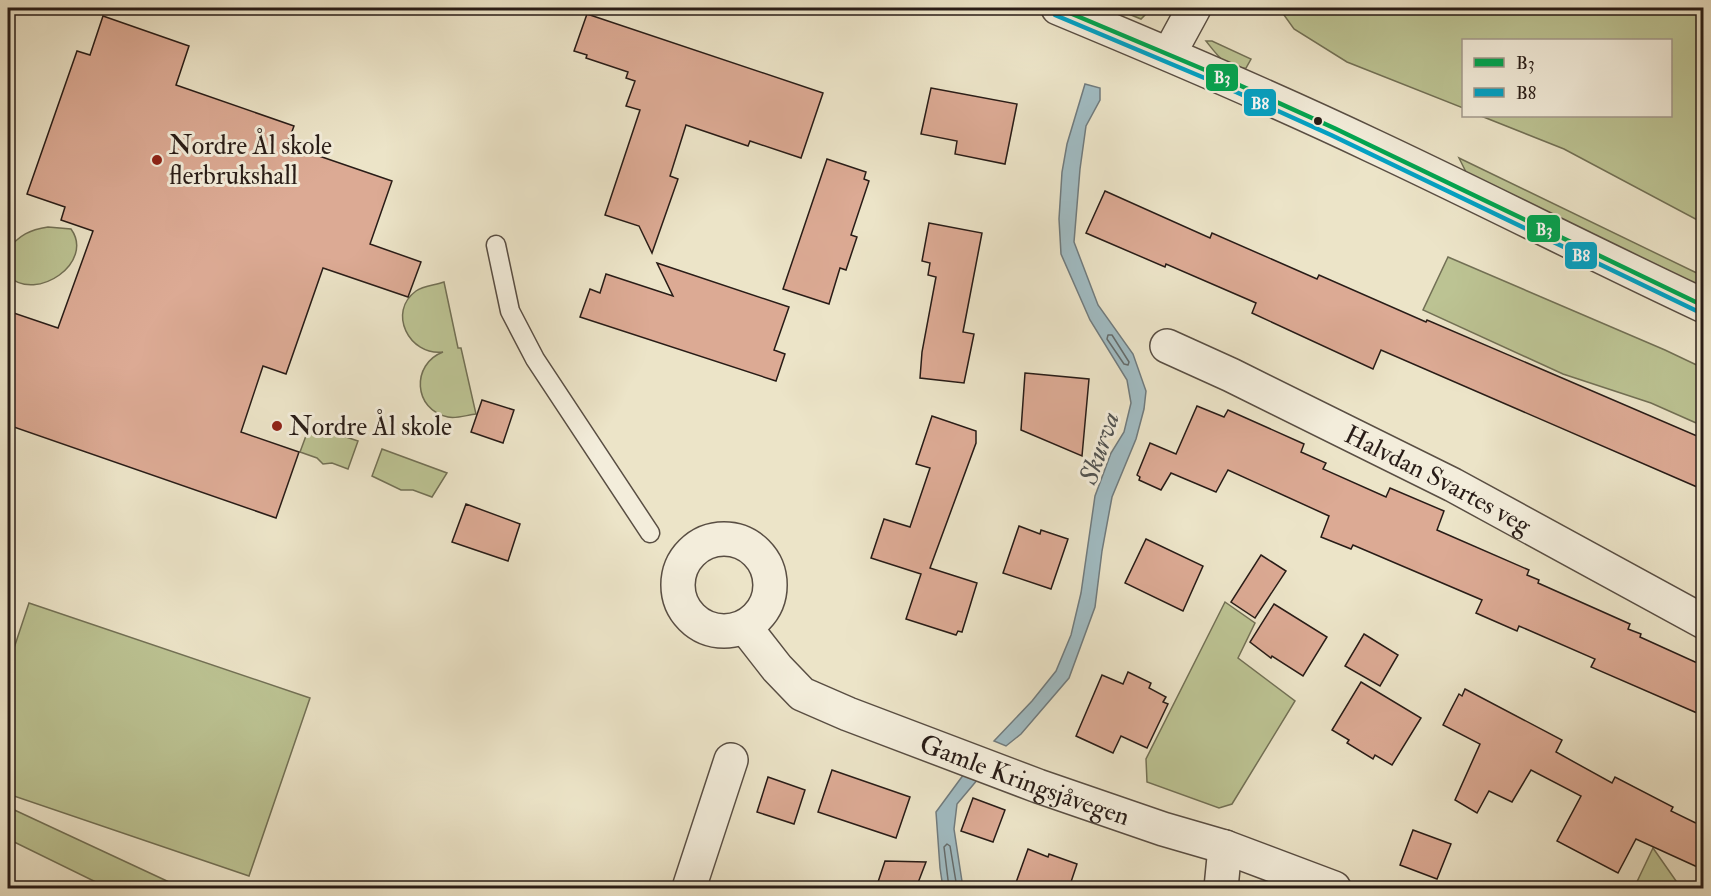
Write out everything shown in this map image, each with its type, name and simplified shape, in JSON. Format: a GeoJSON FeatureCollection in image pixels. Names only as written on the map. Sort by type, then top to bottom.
{"type":"FeatureCollection","features":[{"type":"Feature","properties":{"kind":"street"},"geometry":{"type":"LineString","coordinates":[[1058,8],[1169,54],[1373,146],[1704,306]]}},
{"type":"Feature","properties":{"kind":"street"},"geometry":{"type":"LineString","coordinates":[[1169,54],[1194,8]]}},
{"type":"Feature","properties":{"kind":"street","name":"Halvdan Svartes veg"},"geometry":{"type":"LineString","coordinates":[[1167,346],[1232,375],[1453,485],[1704,622]]}},
{"type":"Feature","properties":{"kind":"street","name":"Gamle Kringsjåvegen"},"geometry":{"type":"LineString","coordinates":[[745,627],[777,668],[802,694],[848,714],[1038,786],[1162,829],[1225,847],[1334,888]]}},
{"type":"Feature","properties":{"kind":"street"},"geometry":{"type":"LineString","coordinates":[[689,888],[731,760]]}},
{"type":"Feature","properties":{"kind":"street"},"geometry":{"type":"LineString","coordinates":[[1221,888],[1225,847]]}},
{"type":"Feature","properties":{"kind":"lane"},"geometry":{"type":"LineString","coordinates":[[496,245],[510,311],[535,359],[650,533]]}},
{"type":"Feature","properties":{"kind":"green space"},"geometry":{"type":"Polygon","coordinates":[[[1114,8],[1132,8],[1146,14],[1141,19],[1114,8]]]}},
{"type":"Feature","properties":{"kind":"green space"},"geometry":{"type":"Polygon","coordinates":[[[1279,8],[1703,8],[1703,223],[1564,149],[1484,117],[1672,117],[1672,39],[1462,39],[1462,108],[1347,62],[1294,29],[1279,8]]]}},
{"type":"Feature","properties":{"kind":"green space"},"geometry":{"type":"Polygon","coordinates":[[[1206,41],[1212,41],[1251,59],[1246,68],[1233,67],[1223,60],[1206,41]]]}},
{"type":"Feature","properties":{"kind":"green space"},"geometry":{"type":"Polygon","coordinates":[[[1459,158],[1703,276],[1703,288],[1468,176],[1459,158]]]}},
{"type":"Feature","properties":{"kind":"green space"},"geometry":{"type":"Polygon","coordinates":[[[48,227],[71,229],[76,242],[75,254],[69,265],[47,282],[33,285],[20,283],[8,276],[8,249],[25,234],[48,227]]]}},
{"type":"Feature","properties":{"kind":"green space"},"geometry":{"type":"Polygon","coordinates":[[[1448,257],[1703,368],[1703,426],[1651,403],[1563,374],[1423,310],[1448,257]]]}},
{"type":"Feature","properties":{"kind":"green space"},"geometry":{"type":"Polygon","coordinates":[[[444,282],[458,348],[461,348],[476,414],[454,418],[436,413],[428,406],[420,386],[425,366],[443,352],[420,347],[406,331],[403,321],[403,310],[407,300],[416,291],[444,282]]]}},
{"type":"Feature","properties":{"kind":"green space"},"geometry":{"type":"Polygon","coordinates":[[[310,425],[358,441],[348,469],[332,463],[323,464],[317,458],[300,452],[310,425]]]}},
{"type":"Feature","properties":{"kind":"green space"},"geometry":{"type":"Polygon","coordinates":[[[382,449],[447,473],[432,497],[413,490],[401,490],[372,476],[382,449]]]}},
{"type":"Feature","properties":{"kind":"green space"},"geometry":{"type":"Polygon","coordinates":[[[1225,602],[1255,623],[1238,658],[1295,701],[1232,804],[1219,808],[1147,782],[1146,759],[1225,602]]]}},
{"type":"Feature","properties":{"kind":"green space"},"geometry":{"type":"Polygon","coordinates":[[[29,603],[310,698],[249,876],[8,794],[8,666],[29,603]]]}},
{"type":"Feature","properties":{"kind":"green space"},"geometry":{"type":"Polygon","coordinates":[[[8,807],[182,888],[108,888],[8,839],[8,807]]]}},
{"type":"Feature","properties":{"kind":"green space"},"geometry":{"type":"Polygon","coordinates":[[[1653,848],[1681,888],[1634,888],[1653,848]]]}},
{"type":"Feature","properties":{"kind":"water"},"geometry":{"type":"Polygon","coordinates":[[[1085,84],[1100,88],[1100,100],[1086,126],[1074,242],[1098,305],[1133,354],[1146,391],[1144,409],[1136,439],[1112,497],[1095,607],[1069,678],[1021,734],[1006,746],[994,741],[1032,701],[1056,671],[1071,635],[1081,593],[1095,496],[1111,453],[1124,432],[1131,403],[1127,380],[1090,320],[1061,254],[1059,219],[1062,172],[1067,144],[1085,84]]]}},
{"type":"Feature","properties":{"kind":"water"},"geometry":{"type":"Polygon","coordinates":[[[964,774],[978,779],[957,804],[954,829],[963,888],[943,888],[936,812],[964,774]]]}},
{"type":"Feature","properties":{"kind":"building"},"geometry":{"type":"Polygon","coordinates":[[[587,14],[823,93],[801,158],[750,141],[748,146],[686,125],[670,176],[678,179],[652,253],[639,226],[605,215],[640,110],[626,106],[635,81],[626,78],[628,72],[586,58],[587,55],[574,51],[587,14]]]}},
{"type":"Feature","properties":{"kind":"building"},"geometry":{"type":"Polygon","coordinates":[[[103,16],[189,46],[176,85],[294,126],[287,145],[392,181],[370,244],[421,262],[408,297],[323,268],[286,374],[263,366],[241,432],[299,452],[276,518],[8,425],[8,311],[58,328],[93,231],[61,220],[65,207],[27,194],[77,51],[90,55],[103,16]]]}},
{"type":"Feature","properties":{"kind":"building"},"geometry":{"type":"Polygon","coordinates":[[[931,88],[1017,104],[1005,164],[955,154],[957,141],[921,134],[931,88]]]}},
{"type":"Feature","properties":{"kind":"building"},"geometry":{"type":"Polygon","coordinates":[[[827,159],[866,172],[864,179],[869,181],[851,235],[857,237],[846,270],[840,268],[829,304],[783,289],[827,159]]]}},
{"type":"Feature","properties":{"kind":"building"},"geometry":{"type":"Polygon","coordinates":[[[1105,191],[1210,238],[1212,233],[1317,279],[1319,275],[1704,439],[1704,490],[1381,350],[1373,369],[1252,313],[1256,303],[1086,233],[1105,191]]]}},
{"type":"Feature","properties":{"kind":"building"},"geometry":{"type":"Polygon","coordinates":[[[929,223],[982,233],[963,332],[974,334],[964,383],[920,378],[922,352],[936,277],[928,275],[930,263],[922,261],[929,223]]]}},
{"type":"Feature","properties":{"kind":"building"},"geometry":{"type":"Polygon","coordinates":[[[657,263],[789,307],[774,350],[785,354],[776,381],[580,317],[590,289],[600,293],[606,274],[673,296],[657,263]]]}},
{"type":"Feature","properties":{"kind":"building"},"geometry":{"type":"Polygon","coordinates":[[[1025,373],[1089,379],[1082,456],[1021,430],[1025,373]]]}},
{"type":"Feature","properties":{"kind":"building"},"geometry":{"type":"Polygon","coordinates":[[[482,400],[514,410],[503,443],[471,432],[482,400]]]}},
{"type":"Feature","properties":{"kind":"building"},"geometry":{"type":"Polygon","coordinates":[[[1197,406],[1224,417],[1228,410],[1304,444],[1301,452],[1326,463],[1323,469],[1386,497],[1390,488],[1444,511],[1437,530],[1529,570],[1527,575],[1539,580],[1538,583],[1630,624],[1628,629],[1641,634],[1640,637],[1704,666],[1704,716],[1591,667],[1595,659],[1519,626],[1517,631],[1476,613],[1482,600],[1353,545],[1351,549],[1321,537],[1329,516],[1228,470],[1216,492],[1171,473],[1161,490],[1139,480],[1140,477],[1137,475],[1150,443],[1176,454],[1197,406]]]}},
{"type":"Feature","properties":{"kind":"building"},"geometry":{"type":"Polygon","coordinates":[[[932,416],[976,431],[976,443],[930,568],[977,583],[962,632],[958,631],[956,635],[906,619],[921,574],[871,558],[884,519],[910,527],[930,468],[916,464],[932,416]]]}},
{"type":"Feature","properties":{"kind":"building"},"geometry":{"type":"Polygon","coordinates":[[[466,504],[520,524],[508,561],[452,542],[466,504]]]}},
{"type":"Feature","properties":{"kind":"building"},"geometry":{"type":"Polygon","coordinates":[[[1019,526],[1040,534],[1041,530],[1068,539],[1051,589],[1003,573],[1019,526]]]}},
{"type":"Feature","properties":{"kind":"building"},"geometry":{"type":"Polygon","coordinates":[[[1146,539],[1203,566],[1183,611],[1125,583],[1146,539]]]}},
{"type":"Feature","properties":{"kind":"building"},"geometry":{"type":"Polygon","coordinates":[[[1261,555],[1286,571],[1255,618],[1231,602],[1261,555]]]}},
{"type":"Feature","properties":{"kind":"building"},"geometry":{"type":"Polygon","coordinates":[[[1274,604],[1327,637],[1303,676],[1272,656],[1271,658],[1250,642],[1274,604]]]}},
{"type":"Feature","properties":{"kind":"building"},"geometry":{"type":"Polygon","coordinates":[[[1364,634],[1398,655],[1380,686],[1345,666],[1364,634]]]}},
{"type":"Feature","properties":{"kind":"building"},"geometry":{"type":"Polygon","coordinates":[[[1128,672],[1151,683],[1149,688],[1166,697],[1163,702],[1168,704],[1147,748],[1121,736],[1113,753],[1076,736],[1102,675],[1123,684],[1128,672]]]}},
{"type":"Feature","properties":{"kind":"building"},"geometry":{"type":"Polygon","coordinates":[[[1361,682],[1421,718],[1392,765],[1375,755],[1373,759],[1347,743],[1349,740],[1332,730],[1361,682]]]}},
{"type":"Feature","properties":{"kind":"building"},"geometry":{"type":"Polygon","coordinates":[[[1465,689],[1562,740],[1556,752],[1612,783],[1615,777],[1673,807],[1671,811],[1704,827],[1704,870],[1636,839],[1618,873],[1557,841],[1581,796],[1531,770],[1512,802],[1489,791],[1477,813],[1455,800],[1480,744],[1443,725],[1459,694],[1462,696],[1465,689]]]}},
{"type":"Feature","properties":{"kind":"building"},"geometry":{"type":"Polygon","coordinates":[[[832,770],[910,797],[896,838],[818,812],[832,770]]]}},
{"type":"Feature","properties":{"kind":"building"},"geometry":{"type":"Polygon","coordinates":[[[768,777],[805,790],[794,824],[757,812],[768,777]]]}},
{"type":"Feature","properties":{"kind":"building"},"geometry":{"type":"Polygon","coordinates":[[[973,798],[1005,810],[993,842],[961,831],[973,798]]]}},
{"type":"Feature","properties":{"kind":"building"},"geometry":{"type":"Polygon","coordinates":[[[1413,830],[1451,844],[1437,879],[1400,865],[1413,830]]]}},
{"type":"Feature","properties":{"kind":"building"},"geometry":{"type":"Polygon","coordinates":[[[1028,849],[1077,864],[1069,888],[1014,888],[1028,849]]]}},
{"type":"Feature","properties":{"kind":"building"},"geometry":{"type":"Polygon","coordinates":[[[885,861],[926,862],[916,888],[876,888],[885,861]]]}},
{"type":"Feature","properties":{"kind":"transit line","name":"B3"},"geometry":{"type":"LineString","coordinates":[[1058,8],[1217,75],[1334,128],[1704,306]]}},
{"type":"Feature","properties":{"kind":"transit line","name":"B8"},"geometry":{"type":"LineString","coordinates":[[1055,15],[1214,82],[1331,135],[1701,313]]}},
{"type":"Feature","properties":{"kind":"place","name":"Nordre Ål skole flerbrukshall"},"geometry":{"type":"Point","coordinates":[157,160]}},
{"type":"Feature","properties":{"kind":"place","name":"Nordre Ål skole"},"geometry":{"type":"Point","coordinates":[277,426]}},
{"type":"Feature","properties":{"kind":"water label","name":"Skurva"},"geometry":{"type":"Point","coordinates":[1099,448]}}]}
